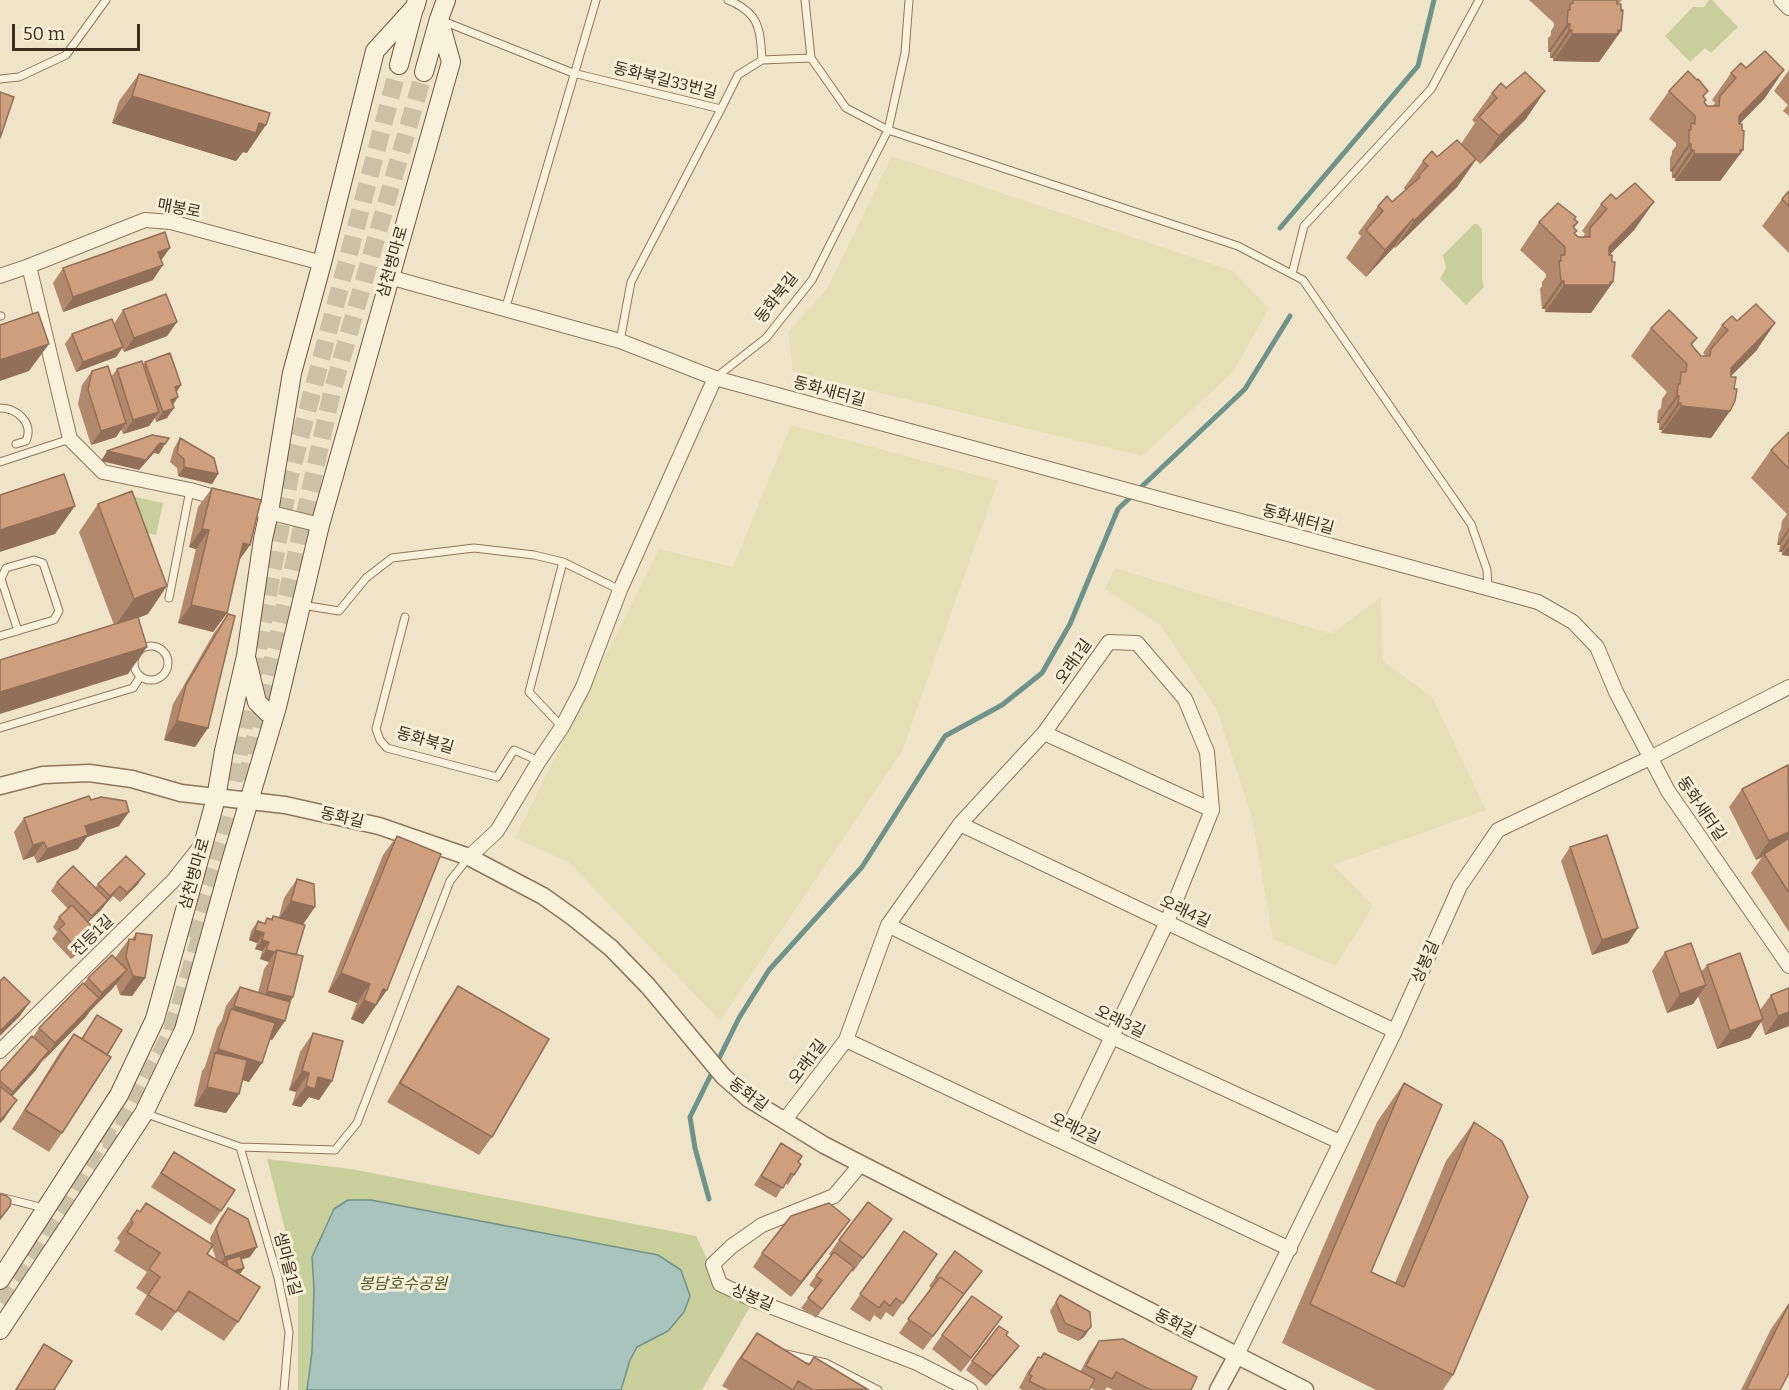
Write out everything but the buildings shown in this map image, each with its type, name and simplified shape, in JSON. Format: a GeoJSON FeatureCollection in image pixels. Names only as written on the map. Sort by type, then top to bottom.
{"type":"FeatureCollection","features":[{"type":"Feature","properties":{"kind":"main road"},"geometry":{"type":"LineString","coordinates":[[424,72],[446,0]]}},
{"type":"Feature","properties":{"kind":"main road"},"geometry":{"type":"LineString","coordinates":[[399,65],[416,4]]}},
{"type":"Feature","properties":{"kind":"main road","name":"삼천병마로"},"geometry":{"type":"LineString","coordinates":[[0,1280],[119,1095],[155,1018],[216,798],[224,751],[246,656],[263,539],[292,372],[375,51],[416,4]]}},
{"type":"Feature","properties":{"kind":"main road","name":"삼천병마로"},"geometry":{"type":"LineString","coordinates":[[0,1330],[144,1113],[184,1030],[277,708],[320,525],[451,62],[439,19]]}},
{"type":"Feature","properties":{"kind":"main road"},"geometry":{"type":"LineString","coordinates":[[246,656],[257,702],[268,713],[277,708]]}},
{"type":"Feature","properties":{"kind":"street"},"geometry":{"type":"LineString","coordinates":[[1781,0],[1789,8]]}},
{"type":"Feature","properties":{"kind":"street","name":"매봉로"},"geometry":{"type":"LineString","coordinates":[[0,276],[145,220],[171,222],[322,263]]}},
{"type":"Feature","properties":{"kind":"street"},"geometry":{"type":"LineString","coordinates":[[29,266],[70,439],[103,472],[190,490],[320,525]]}},
{"type":"Feature","properties":{"kind":"street","name":"동화새터길"},"geometry":{"type":"LineString","coordinates":[[389,277],[620,341],[715,378],[1538,602],[1573,622],[1597,647],[1616,692],[1668,791],[1789,966]]}},
{"type":"Feature","properties":{"kind":"street","name":"동화북길"},"geometry":{"type":"LineString","coordinates":[[469,857],[497,831],[562,727],[583,687],[620,590],[715,378]]}},
{"type":"Feature","properties":{"kind":"street","name":"오래1길"},"geometry":{"type":"LineString","coordinates":[[784,1121],[846,1040],[888,925],[960,824],[1044,733],[1108,642],[1137,643],[1185,699],[1207,752],[1212,810],[1167,922],[1062,1141]]}},
{"type":"Feature","properties":{"kind":"street","name":"상봉길"},"geometry":{"type":"LineString","coordinates":[[1218,1390],[1290,1249],[1395,1031],[1460,886],[1497,830],[1650,758],[1789,687]]}},
{"type":"Feature","properties":{"kind":"street"},"geometry":{"type":"LineString","coordinates":[[1044,733],[1212,810]]}},
{"type":"Feature","properties":{"kind":"street","name":"동화길"},"geometry":{"type":"LineString","coordinates":[[0,786],[43,775],[89,773],[132,779],[181,793],[285,805],[379,826],[469,857],[543,896],[610,948],[648,986],[723,1076],[749,1099],[861,1164],[1305,1390]]}},
{"type":"Feature","properties":{"kind":"street","name":"오래4길"},"geometry":{"type":"LineString","coordinates":[[960,824],[1395,1031]]}},
{"type":"Feature","properties":{"kind":"street","name":"진등1길"},"geometry":{"type":"LineString","coordinates":[[0,1051],[173,881],[205,840]]}},
{"type":"Feature","properties":{"kind":"street","name":"오래3길"},"geometry":{"type":"LineString","coordinates":[[888,925],[1112,1036],[1340,1142]]}},
{"type":"Feature","properties":{"kind":"street","name":"오래2길"},"geometry":{"type":"LineString","coordinates":[[846,1040],[1290,1249]]}},
{"type":"Feature","properties":{"kind":"street","name":"상봉길"},"geometry":{"type":"LineString","coordinates":[[861,1164],[834,1196],[762,1225],[732,1246],[713,1264],[720,1284],[754,1300],[917,1363],[970,1390]]}},
{"type":"Feature","properties":{"kind":"lane"},"geometry":{"type":"LineString","coordinates":[[0,79],[19,77],[66,55],[106,0]]}},
{"type":"Feature","properties":{"kind":"lane"},"geometry":{"type":"LineString","coordinates":[[505,310],[596,0]]}},
{"type":"Feature","properties":{"kind":"lane"},"geometry":{"type":"LineString","coordinates":[[728,0],[744,6],[760,27],[762,60],[811,58]]}},
{"type":"Feature","properties":{"kind":"lane"},"geometry":{"type":"LineString","coordinates":[[804,0],[811,58],[846,108],[888,130],[1238,246],[1303,280],[1471,524],[1487,570],[1488,589]]}},
{"type":"Feature","properties":{"kind":"lane","name":"동화북길"},"geometry":{"type":"LineString","coordinates":[[715,378],[766,338],[813,280],[888,130],[905,53],[909,0]]}},
{"type":"Feature","properties":{"kind":"lane"},"geometry":{"type":"LineString","coordinates":[[1292,274],[1304,226],[1431,89],[1479,0]]}},
{"type":"Feature","properties":{"kind":"lane","name":"동화북길33번길"},"geometry":{"type":"LineString","coordinates":[[439,19],[573,73],[721,109],[738,75],[762,60]]}},
{"type":"Feature","properties":{"kind":"lane"},"geometry":{"type":"LineString","coordinates":[[620,341],[631,282],[721,109]]}},
{"type":"Feature","properties":{"kind":"lane"},"geometry":{"type":"LineString","coordinates":[[0,408],[14,410],[26,421],[29,434],[26,441],[16,444]]}},
{"type":"Feature","properties":{"kind":"lane"},"geometry":{"type":"LineString","coordinates":[[0,462],[70,439]]}},
{"type":"Feature","properties":{"kind":"lane"},"geometry":{"type":"LineString","coordinates":[[169,598],[190,490]]}},
{"type":"Feature","properties":{"kind":"lane"},"geometry":{"type":"LineString","coordinates":[[302,605],[339,611],[366,578],[393,558],[474,548],[534,555],[563,562],[620,590]]}},
{"type":"Feature","properties":{"kind":"lane"},"geometry":{"type":"LineString","coordinates":[[0,636],[18,631],[54,620],[59,611],[43,563],[34,560],[6,568],[1,579],[18,631]]}},
{"type":"Feature","properties":{"kind":"lane"},"geometry":{"type":"LineString","coordinates":[[562,727],[529,692],[563,562]]}},
{"type":"Feature","properties":{"kind":"lane","name":"동화북길"},"geometry":{"type":"LineString","coordinates":[[405,617],[376,729],[380,740],[387,748],[497,777],[514,750],[539,761]]}},
{"type":"Feature","properties":{"kind":"lane"},"geometry":{"type":"LineString","coordinates":[[143,647],[160,648],[168,657],[168,668],[165,673],[156,680],[145,680],[141,677],[134,667],[135,655],[143,647]]}},
{"type":"Feature","properties":{"kind":"lane"},"geometry":{"type":"LineString","coordinates":[[0,728],[132,688],[141,677]]}},
{"type":"Feature","properties":{"kind":"lane"},"geometry":{"type":"LineString","coordinates":[[144,1113],[240,1148],[335,1150],[357,1123],[450,880],[469,857]]}},
{"type":"Feature","properties":{"kind":"lane","name":"샘마을1길"},"geometry":{"type":"LineString","coordinates":[[240,1148],[278,1278],[289,1332],[284,1390]]}},
{"type":"Feature","properties":{"kind":"lane"},"geometry":{"type":"LineString","coordinates":[[0,1197],[44,1209]]}},
{"type":"Feature","properties":{"kind":"lane"},"geometry":{"type":"LineString","coordinates":[[776,1352],[826,1363],[878,1390]]}},
{"type":"Feature","properties":{"kind":"shaded area"},"geometry":{"type":"Polygon","coordinates":[[[892,156],[1233,271],[1269,308],[1233,372],[1142,456],[793,372],[788,332],[827,289],[892,156]]]}},
{"type":"Feature","properties":{"kind":"shaded area"},"geometry":{"type":"Polygon","coordinates":[[[791,425],[998,481],[902,751],[720,1021],[570,863],[515,838],[659,549],[733,567],[791,425]]]}},
{"type":"Feature","properties":{"kind":"shaded area"},"geometry":{"type":"Polygon","coordinates":[[[1115,568],[1331,634],[1381,597],[1383,661],[1432,697],[1486,810],[1333,865],[1373,906],[1336,966],[1273,939],[1252,818],[1217,710],[1160,625],[1105,589],[1115,568]]]}},
{"type":"Feature","properties":{"kind":"green space"},"geometry":{"type":"Polygon","coordinates":[[[1709,0],[1712,0],[1738,27],[1711,53],[1705,48],[1690,62],[1665,36],[1693,7],[1704,7],[1709,0]]]}},
{"type":"Feature","properties":{"kind":"green space"},"geometry":{"type":"Polygon","coordinates":[[[1474,224],[1482,229],[1484,287],[1466,305],[1440,279],[1446,268],[1443,255],[1474,224]]]}},
{"type":"Feature","properties":{"kind":"green space"},"geometry":{"type":"Polygon","coordinates":[[[135,497],[163,503],[156,535],[128,529],[135,497]]]}},
{"type":"Feature","properties":{"kind":"green space","name":"봉담호수공원"},"geometry":{"type":"Polygon","coordinates":[[[267,1159],[351,1169],[696,1236],[720,1284],[754,1300],[702,1390],[298,1390],[298,1281],[267,1159]]]}},
{"type":"Feature","properties":{"kind":"water","name":"봉담호수공원"},"geometry":{"type":"Polygon","coordinates":[[[348,1200],[371,1200],[658,1255],[681,1270],[690,1296],[684,1312],[668,1331],[637,1347],[630,1360],[621,1390],[307,1390],[312,1352],[314,1289],[312,1257],[334,1209],[348,1200]]]}},
{"type":"Feature","properties":{"kind":"waterway"},"geometry":{"type":"LineString","coordinates":[[1280,228],[1418,66],[1434,0]]}},
{"type":"Feature","properties":{"kind":"waterway"},"geometry":{"type":"LineString","coordinates":[[709,1199],[695,1148],[690,1117],[739,1018],[769,970],[862,867],[945,736],[1002,705],[1042,673],[1070,624],[1118,509],[1245,389],[1290,316]]}},
{"type":"Feature","properties":{"kind":"tunnel"},"geometry":{"type":"LineString","coordinates":[[190,937],[230,801],[290,476],[399,65]]}},
{"type":"Feature","properties":{"kind":"tunnel"},"geometry":{"type":"LineString","coordinates":[[246,781],[332,392],[424,72]]}},
{"type":"Feature","properties":{"kind":"tunnel"},"geometry":{"type":"LineString","coordinates":[[110,1151],[171,1034],[204,925]]}},
{"type":"Feature","properties":{"kind":"tunnel"},"geometry":{"type":"LineString","coordinates":[[0,1302],[38,1247],[119,1110]]}}]}
